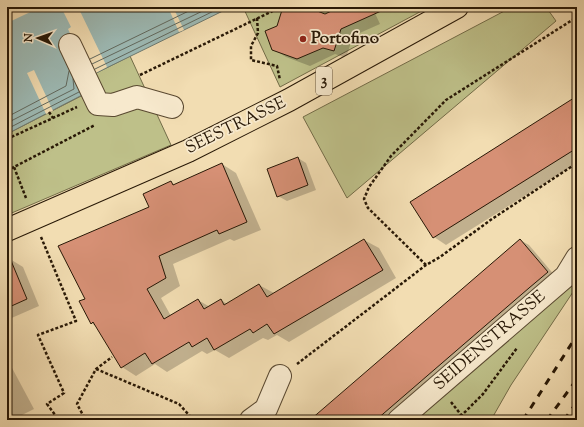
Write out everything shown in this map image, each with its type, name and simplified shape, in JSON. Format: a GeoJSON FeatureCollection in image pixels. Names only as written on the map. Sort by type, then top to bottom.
{"type":"FeatureCollection","features":[{"type":"Feature","properties":{"kind":"main road","name":"SEESTRASSE"},"geometry":{"type":"LineString","coordinates":[[7,230],[208,141],[289,100],[457,7]]}},
{"type":"Feature","properties":{"kind":"street"},"geometry":{"type":"LineString","coordinates":[[70,45],[98,104],[113,105],[137,97],[172,107]]}},
{"type":"Feature","properties":{"kind":"street","name":"SEIDENSTRASSE"},"geometry":{"type":"LineString","coordinates":[[399,420],[566,276],[577,258]]}},
{"type":"Feature","properties":{"kind":"street"},"geometry":{"type":"LineString","coordinates":[[251,420],[266,409],[280,376]]}},
{"type":"Feature","properties":{"kind":"path"},"geometry":{"type":"LineString","coordinates":[[135,78],[281,7]]}},
{"type":"Feature","properties":{"kind":"path"},"geometry":{"type":"LineString","coordinates":[[426,266],[368,208],[364,199],[369,187],[391,156],[446,100],[577,17]]}},
{"type":"Feature","properties":{"kind":"path"},"geometry":{"type":"LineString","coordinates":[[257,18],[258,33],[251,46],[251,60],[277,66],[280,80]]}},
{"type":"Feature","properties":{"kind":"path"},"geometry":{"type":"LineString","coordinates":[[7,139],[82,105]]}},
{"type":"Feature","properties":{"kind":"path"},"geometry":{"type":"LineString","coordinates":[[7,170],[94,126],[113,105]]}},
{"type":"Feature","properties":{"kind":"path"},"geometry":{"type":"LineString","coordinates":[[50,112],[53,118]]}},
{"type":"Feature","properties":{"kind":"path"},"geometry":{"type":"LineString","coordinates":[[280,376],[426,266],[440,258],[492,219],[577,163]]}},
{"type":"Feature","properties":{"kind":"path"},"geometry":{"type":"LineString","coordinates":[[14,167],[27,201]]}},
{"type":"Feature","properties":{"kind":"path"},"geometry":{"type":"LineString","coordinates":[[40,236],[76,321],[38,336],[64,393],[47,404],[59,420]]}},
{"type":"Feature","properties":{"kind":"path"},"geometry":{"type":"LineString","coordinates":[[79,420],[84,417],[77,404],[96,369],[112,357]]}},
{"type":"Feature","properties":{"kind":"path"},"geometry":{"type":"LineString","coordinates":[[96,369],[179,404],[189,415],[191,420]]}},
{"type":"Feature","properties":{"kind":"path"},"geometry":{"type":"LineString","coordinates":[[446,397],[462,416]]}},
{"type":"Feature","properties":{"kind":"green space"},"geometry":{"type":"Polygon","coordinates":[[[243,7],[429,7],[280,87],[243,7]]]}},
{"type":"Feature","properties":{"kind":"green space"},"geometry":{"type":"Polygon","coordinates":[[[512,7],[546,7],[556,21],[347,198],[303,117],[512,7]]]}},
{"type":"Feature","properties":{"kind":"green space"},"geometry":{"type":"Polygon","coordinates":[[[130,56],[171,145],[7,215],[7,134],[87,93],[82,80],[130,56]]]}},
{"type":"Feature","properties":{"kind":"green space"},"geometry":{"type":"Polygon","coordinates":[[[577,279],[577,286],[511,385],[491,420],[408,420],[577,279]]]}},
{"type":"Feature","properties":{"kind":"water"},"geometry":{"type":"Polygon","coordinates":[[[7,7],[231,7],[90,76],[86,93],[7,134],[7,7]]]}},
{"type":"Feature","properties":{"kind":"pier"},"geometry":{"type":"Polygon","coordinates":[[[13,7],[41,7],[7,23],[7,10],[13,7]]]}},
{"type":"Feature","properties":{"kind":"pier"},"geometry":{"type":"Polygon","coordinates":[[[61,7],[78,7],[107,67],[90,76],[68,29],[71,27],[61,7]]]}},
{"type":"Feature","properties":{"kind":"pier"},"geometry":{"type":"Polygon","coordinates":[[[168,7],[173,7],[184,30],[179,32],[168,7]]]}},
{"type":"Feature","properties":{"kind":"pier"},"geometry":{"type":"Polygon","coordinates":[[[34,70],[53,111],[46,114],[27,73],[34,70]]]}},
{"type":"Feature","properties":{"kind":"building","name":"Portofino"},"geometry":{"type":"Polygon","coordinates":[[[289,7],[307,7],[325,14],[340,7],[390,7],[341,29],[334,51],[323,48],[297,59],[272,50],[265,31],[277,26],[282,10],[289,7]]]}},
{"type":"Feature","properties":{"kind":"building"},"geometry":{"type":"Polygon","coordinates":[[[577,96],[577,148],[433,238],[410,202],[577,96]]]}},
{"type":"Feature","properties":{"kind":"building"},"geometry":{"type":"Polygon","coordinates":[[[298,157],[308,185],[277,197],[267,169],[298,157]]]}},
{"type":"Feature","properties":{"kind":"building"},"geometry":{"type":"Polygon","coordinates":[[[222,163],[247,222],[219,234],[217,230],[159,256],[166,278],[147,289],[164,319],[198,299],[204,309],[221,299],[224,305],[259,284],[267,297],[364,239],[383,270],[274,334],[267,324],[253,333],[250,329],[214,350],[207,338],[192,347],[189,342],[152,364],[145,353],[121,368],[93,322],[91,324],[79,301],[85,299],[58,246],[149,207],[143,194],[171,181],[173,185],[222,163]]]}},
{"type":"Feature","properties":{"kind":"building"},"geometry":{"type":"Polygon","coordinates":[[[520,239],[548,272],[376,420],[310,420],[520,239]]]}},
{"type":"Feature","properties":{"kind":"building"},"geometry":{"type":"Polygon","coordinates":[[[7,251],[27,299],[7,308],[7,251]]]}},
{"type":"Feature","properties":{"kind":"railway"},"geometry":{"type":"LineString","coordinates":[[523,420],[577,335]]}},
{"type":"Feature","properties":{"kind":"railway"},"geometry":{"type":"LineString","coordinates":[[547,420],[577,379]]}},
{"type":"Feature","properties":{"kind":"railway"},"geometry":{"type":"LineString","coordinates":[[564,420],[577,402]]}},
{"type":"Feature","properties":{"kind":"place","name":"Portofino"},"geometry":{"type":"Point","coordinates":[303,39]}}]}
